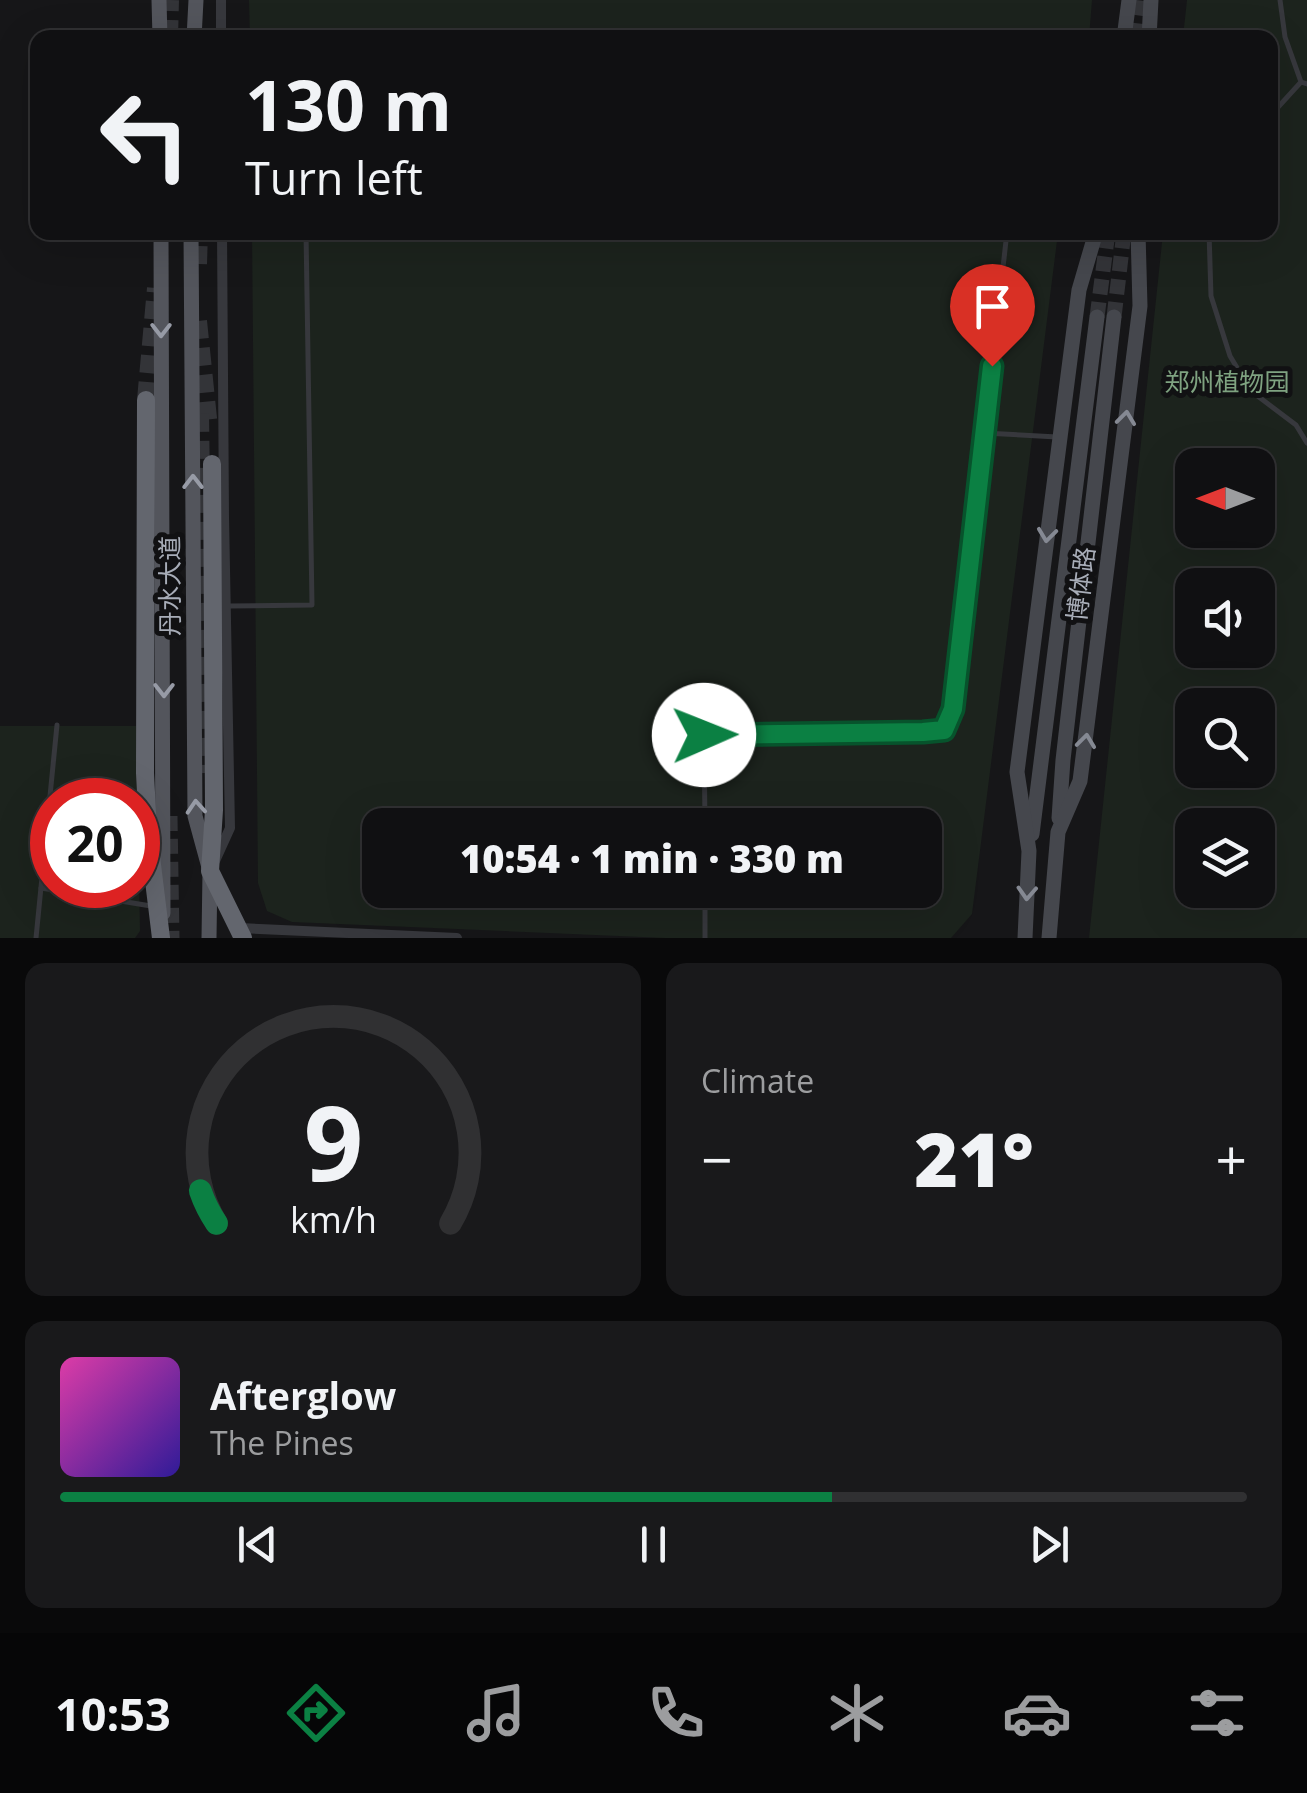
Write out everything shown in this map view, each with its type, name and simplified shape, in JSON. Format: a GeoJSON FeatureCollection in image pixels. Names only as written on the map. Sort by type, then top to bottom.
{"type":"FeatureCollection","features":[{"type":"Feature","properties":{"kind":"highway"},"geometry":{"type":"LineString","coordinates":[[145,778],[146,400]]}},
{"type":"Feature","properties":{"kind":"highway"},"geometry":{"type":"LineString","coordinates":[[212,464],[214,810],[210,871],[241,933]]}},
{"type":"Feature","properties":{"kind":"highway"},"geometry":{"type":"LineString","coordinates":[[158,908],[162,938]]}},
{"type":"Feature","properties":{"kind":"main road"},"geometry":{"type":"LineString","coordinates":[[160,0],[160,30]]}},
{"type":"Feature","properties":{"kind":"main road"},"geometry":{"type":"LineString","coordinates":[[194,30],[196,0]]}},
{"type":"Feature","properties":{"kind":"main road","name":"丹水大道"},"geometry":{"type":"LineString","coordinates":[[161,240],[165,845],[162,938]]}},
{"type":"Feature","properties":{"kind":"main road","name":"丹水大道"},"geometry":{"type":"LineString","coordinates":[[191,240],[195,816],[210,871],[210,938]]}},
{"type":"Feature","properties":{"kind":"street"},"geometry":{"type":"LineString","coordinates":[[221,0],[222,30]]}},
{"type":"Feature","properties":{"kind":"street"},"geometry":{"type":"LineString","coordinates":[[1125,30],[1129,0]]}},
{"type":"Feature","properties":{"kind":"street"},"geometry":{"type":"LineString","coordinates":[[1149,30],[1151,0]]}},
{"type":"Feature","properties":{"kind":"street"},"geometry":{"type":"LineString","coordinates":[[210,871],[230,828],[222,240]]}},
{"type":"Feature","properties":{"kind":"street","name":"博体路"},"geometry":{"type":"LineString","coordinates":[[1025,938],[1029,851],[1017,772],[1079,290],[1094,240]]}},
{"type":"Feature","properties":{"kind":"street","name":"博体路"},"geometry":{"type":"LineString","coordinates":[[1049,938],[1058,832],[1080,781],[1140,309],[1138,240]]}},
{"type":"Feature","properties":{"kind":"street"},"geometry":{"type":"LineString","coordinates":[[1029,851],[1096,316]]}},
{"type":"Feature","properties":{"kind":"street"},"geometry":{"type":"LineString","coordinates":[[1058,832],[1114,316]]}},
{"type":"Feature","properties":{"kind":"street"},"geometry":{"type":"LineString","coordinates":[[241,933],[457,938]]}},
{"type":"Feature","properties":{"kind":"lane"},"geometry":{"type":"LineString","coordinates":[[1278,108],[1304,83],[1285,37],[1280,0]]}},
{"type":"Feature","properties":{"kind":"lane"},"geometry":{"type":"LineString","coordinates":[[226,606],[312,605],[306,240]]}},
{"type":"Feature","properties":{"kind":"lane"},"geometry":{"type":"LineString","coordinates":[[704,808],[704,735],[944,730],[953,709],[1006,240]]}},
{"type":"Feature","properties":{"kind":"lane"},"geometry":{"type":"LineString","coordinates":[[1208,240],[1211,296],[1230,356],[1251,391],[1296,425],[1307,442]]}},
{"type":"Feature","properties":{"kind":"lane"},"geometry":{"type":"LineString","coordinates":[[984,433],[1060,437]]}},
{"type":"Feature","properties":{"kind":"lane"},"geometry":{"type":"LineString","coordinates":[[52,778],[57,725]]}},
{"type":"Feature","properties":{"kind":"lane"},"geometry":{"type":"LineString","coordinates":[[36,938],[39,908]]}},
{"type":"Feature","properties":{"kind":"lane"},"geometry":{"type":"LineString","coordinates":[[705,908],[706,938]]}},
{"type":"Feature","properties":{"kind":"green space"},"geometry":{"type":"Polygon","coordinates":[[[249,0],[1092,0],[1090,30],[250,30],[249,0]]]}},
{"type":"Feature","properties":{"kind":"green space","name":"郑州植物园"},"geometry":{"type":"Polygon","coordinates":[[[1187,0],[1307,0],[1307,938],[1089,938],[1162,240],[1278,240],[1278,30],[1184,30],[1187,0]]]}},
{"type":"Feature","properties":{"kind":"green space"},"geometry":{"type":"Polygon","coordinates":[[[252,240],[1057,240],[972,914],[951,938],[665,938],[292,922],[267,911],[258,883],[252,240]]]}},
{"type":"Feature","properties":{"kind":"green space"},"geometry":{"type":"Polygon","coordinates":[[[0,726],[136,726],[137,778],[30,778],[30,908],[140,908],[140,931],[135,938],[0,938],[0,726]]]}},
{"type":"Feature","properties":{"kind":"tunnel"},"geometry":{"type":"LineString","coordinates":[[169,30],[170,0]]}},
{"type":"Feature","properties":{"kind":"tunnel"},"geometry":{"type":"LineString","coordinates":[[1135,30],[1139,0]]}},
{"type":"Feature","properties":{"kind":"tunnel"},"geometry":{"type":"LineString","coordinates":[[198,264],[199,240]]}},
{"type":"Feature","properties":{"kind":"tunnel"},"geometry":{"type":"LineString","coordinates":[[1097,317],[1107,240]]}},
{"type":"Feature","properties":{"kind":"tunnel"},"geometry":{"type":"LineString","coordinates":[[1114,317],[1123,240]]}},
{"type":"Feature","properties":{"kind":"tunnel"},"geometry":{"type":"LineString","coordinates":[[146,400],[156,288]]}},
{"type":"Feature","properties":{"kind":"tunnel"},"geometry":{"type":"LineString","coordinates":[[198,321],[209,428]]}},
{"type":"Feature","properties":{"kind":"tunnel"},"geometry":{"type":"LineString","coordinates":[[200,414],[205,773]]}},
{"type":"Feature","properties":{"kind":"tunnel"},"geometry":{"type":"LineString","coordinates":[[170,816],[172,938]]}},
{"type":"Feature","properties":{"kind":"route"},"geometry":{"type":"LineString","coordinates":[[704,735],[944,730],[953,709],[992,366]]}}]}
